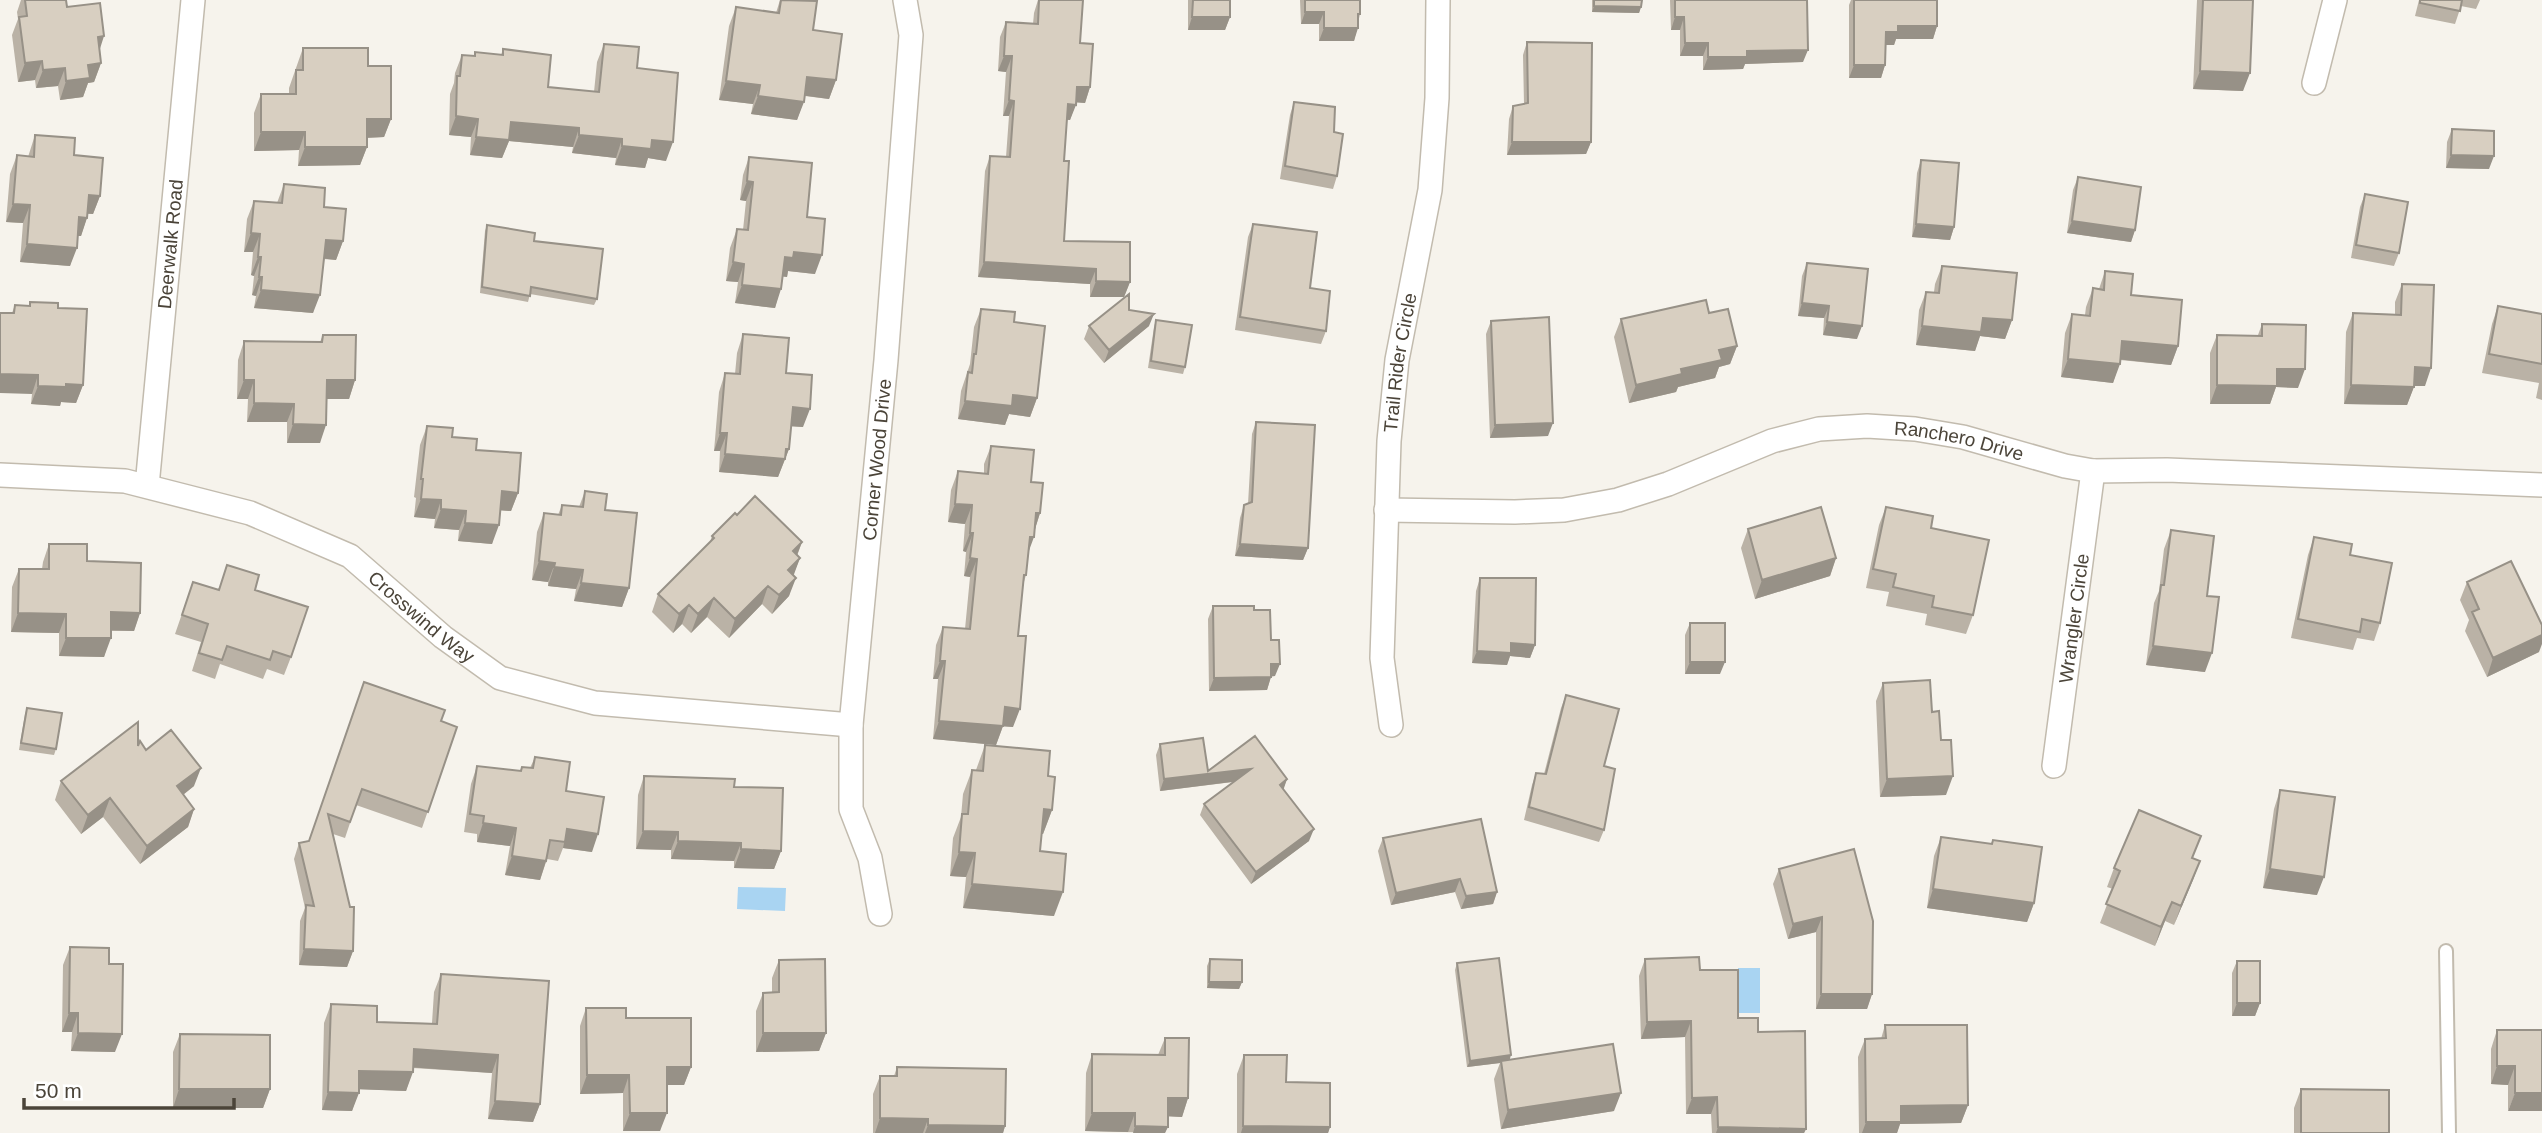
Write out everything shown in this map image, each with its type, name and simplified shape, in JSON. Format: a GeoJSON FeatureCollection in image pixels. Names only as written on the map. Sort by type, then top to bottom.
{"type":"FeatureCollection","features":[{"type":"Feature","properties":{"kind":"street","name":"Deerwalk Road"},"geometry":{"type":"LineString","coordinates":[[147,486],[192,0]]}},
{"type":"Feature","properties":{"kind":"street","name":"Corner Wood Drive"},"geometry":{"type":"LineString","coordinates":[[880,914],[870,858],[852,809],[851,725],[886,360],[911,35],[905,0]]}},
{"type":"Feature","properties":{"kind":"street","name":"Trail Rider Circle"},"geometry":{"type":"LineString","coordinates":[[1391,725],[1382,658],[1389,441],[1397,360],[1431,178],[1437,98],[1438,0]]}},
{"type":"Feature","properties":{"kind":"street"},"geometry":{"type":"LineString","coordinates":[[2314,83],[2335,0]]}},
{"type":"Feature","properties":{"kind":"street","name":"Ranchero Drive"},"geometry":{"type":"LineString","coordinates":[[1386,509],[1515,512],[1564,510],[1618,500],[1668,484],[1772,440],[1819,429],[1867,426],[1915,429],[1963,437],[2065,466],[2093,471],[2167,470],[2542,485]]}},
{"type":"Feature","properties":{"kind":"street","name":"Wrangler Circle"},"geometry":{"type":"LineString","coordinates":[[2054,766],[2093,471]]}},
{"type":"Feature","properties":{"kind":"street","name":"Crosswind Way"},"geometry":{"type":"LineString","coordinates":[[0,475],[125,481],[250,513],[350,556],[443,638],[500,678],[595,703],[851,725]]}},
{"type":"Feature","properties":{"kind":"lane"},"geometry":{"type":"LineString","coordinates":[[2446,951],[2449,1133]]}},
{"type":"Feature","properties":{"kind":"water"},"geometry":{"type":"Polygon","coordinates":[[[738,887],[786,888],[785,911],[737,909],[738,887]]]}},
{"type":"Feature","properties":{"kind":"water"},"geometry":{"type":"Polygon","coordinates":[[[1738,968],[1760,968],[1760,1013],[1738,1013],[1738,968]]]}},
{"type":"Feature","properties":{"kind":"building"},"geometry":{"type":"Polygon","coordinates":[[[25,0],[66,0],[67,7],[100,3],[104,36],[98,37],[101,63],[88,65],[90,78],[66,81],[65,68],[43,70],[42,61],[25,63],[19,17],[27,16],[25,0]]]}},
{"type":"Feature","properties":{"kind":"building"},"geometry":{"type":"Polygon","coordinates":[[[781,0],[817,1],[813,30],[842,34],[836,80],[807,77],[804,102],[758,96],[760,85],[726,81],[736,7],[779,13],[781,0]]]}},
{"type":"Feature","properties":{"kind":"building"},"geometry":{"type":"Polygon","coordinates":[[[1039,0],[1083,0],[1080,43],[1093,44],[1090,87],[1077,87],[1076,105],[1068,104],[1064,161],[1069,161],[1064,241],[1130,242],[1130,282],[1096,281],[1096,269],[984,262],[990,156],[1010,157],[1014,101],[1009,100],[1012,56],[1004,56],[1006,22],[1038,24],[1039,0]]]}},
{"type":"Feature","properties":{"kind":"building"},"geometry":{"type":"Polygon","coordinates":[[[1193,0],[1230,0],[1230,17],[1192,17],[1193,0]]]}},
{"type":"Feature","properties":{"kind":"building"},"geometry":{"type":"Polygon","coordinates":[[[1305,0],[1360,0],[1358,28],[1324,28],[1324,12],[1305,12],[1305,0]]]}},
{"type":"Feature","properties":{"kind":"building"},"geometry":{"type":"Polygon","coordinates":[[[1594,0],[1642,0],[1641,7],[1594,6],[1594,0]]]}},
{"type":"Feature","properties":{"kind":"building"},"geometry":{"type":"Polygon","coordinates":[[[1675,0],[1807,0],[1808,50],[1747,51],[1747,57],[1708,57],[1708,43],[1685,43],[1684,17],[1675,17],[1675,0]]]}},
{"type":"Feature","properties":{"kind":"building"},"geometry":{"type":"Polygon","coordinates":[[[1854,0],[1937,0],[1937,26],[1898,26],[1898,32],[1886,32],[1885,65],[1854,65],[1854,0]]]}},
{"type":"Feature","properties":{"kind":"building"},"geometry":{"type":"Polygon","coordinates":[[[2203,0],[2253,0],[2250,73],[2200,71],[2203,0]]]}},
{"type":"Feature","properties":{"kind":"building"},"geometry":{"type":"Polygon","coordinates":[[[2420,0],[2462,0],[2460,11],[2420,3],[2420,0]]]}},
{"type":"Feature","properties":{"kind":"building"},"geometry":{"type":"Polygon","coordinates":[[[1527,42],[1592,43],[1591,142],[1512,142],[1513,106],[1528,103],[1527,42]]]}},
{"type":"Feature","properties":{"kind":"building"},"geometry":{"type":"Polygon","coordinates":[[[604,44],[639,47],[637,68],[678,73],[673,142],[652,140],[651,149],[622,146],[622,139],[579,135],[579,128],[511,122],[509,140],[476,137],[478,119],[456,116],[457,76],[460,76],[462,55],[475,56],[475,52],[503,55],[503,49],[551,55],[548,87],[599,92],[604,44]]]}},
{"type":"Feature","properties":{"kind":"building"},"geometry":{"type":"Polygon","coordinates":[[[303,48],[368,48],[368,66],[391,66],[391,119],[367,119],[367,147],[305,147],[305,132],[261,132],[261,94],[296,94],[296,70],[303,70],[303,48]]]}},
{"type":"Feature","properties":{"kind":"building"},"geometry":{"type":"Polygon","coordinates":[[[1294,102],[1335,107],[1334,132],[1343,134],[1337,176],[1285,166],[1294,102]]]}},
{"type":"Feature","properties":{"kind":"building"},"geometry":{"type":"Polygon","coordinates":[[[2452,129],[2494,131],[2494,156],[2451,155],[2452,129]]]}},
{"type":"Feature","properties":{"kind":"building"},"geometry":{"type":"Polygon","coordinates":[[[35,135],[75,138],[74,155],[103,158],[100,196],[89,195],[87,218],[79,217],[77,248],[27,244],[30,205],[13,204],[17,155],[34,157],[35,135]]]}},
{"type":"Feature","properties":{"kind":"building"},"geometry":{"type":"Polygon","coordinates":[[[749,157],[812,163],[807,217],[825,219],[822,255],[794,252],[793,258],[785,257],[781,289],[742,285],[744,264],[733,262],[737,229],[748,230],[753,182],[747,181],[749,157]]]}},
{"type":"Feature","properties":{"kind":"building"},"geometry":{"type":"Polygon","coordinates":[[[1921,160],[1959,163],[1954,227],[1916,224],[1921,160]]]}},
{"type":"Feature","properties":{"kind":"building"},"geometry":{"type":"Polygon","coordinates":[[[2078,177],[2141,187],[2135,230],[2072,221],[2078,177]]]}},
{"type":"Feature","properties":{"kind":"building"},"geometry":{"type":"Polygon","coordinates":[[[284,184],[325,188],[324,207],[346,209],[343,241],[326,240],[320,295],[261,290],[261,257],[258,257],[260,234],[251,233],[254,201],[282,203],[284,184]]]}},
{"type":"Feature","properties":{"kind":"building"},"geometry":{"type":"Polygon","coordinates":[[[2365,194],[2408,202],[2399,253],[2356,245],[2365,194]]]}},
{"type":"Feature","properties":{"kind":"building"},"geometry":{"type":"Polygon","coordinates":[[[1253,224],[1317,232],[1310,288],[1330,291],[1326,331],[1240,317],[1253,224]]]}},
{"type":"Feature","properties":{"kind":"building"},"geometry":{"type":"Polygon","coordinates":[[[487,225],[535,233],[534,241],[603,249],[597,299],[531,287],[530,296],[482,287],[487,225]]]}},
{"type":"Feature","properties":{"kind":"building"},"geometry":{"type":"Polygon","coordinates":[[[1807,263],[1868,269],[1862,326],[1827,322],[1829,306],[1802,303],[1807,263]]]}},
{"type":"Feature","properties":{"kind":"building"},"geometry":{"type":"Polygon","coordinates":[[[1942,266],[2017,273],[2012,320],[1983,318],[1981,332],[1922,326],[1926,292],[1939,293],[1942,266]]]}},
{"type":"Feature","properties":{"kind":"building"},"geometry":{"type":"Polygon","coordinates":[[[2105,271],[2133,274],[2131,295],[2182,300],[2178,346],[2122,341],[2120,364],[2068,359],[2072,314],[2090,316],[2093,288],[2104,290],[2105,271]]]}},
{"type":"Feature","properties":{"kind":"building"},"geometry":{"type":"Polygon","coordinates":[[[2402,284],[2434,285],[2431,368],[2415,367],[2414,387],[2351,385],[2353,313],[2401,315],[2402,284]]]}},
{"type":"Feature","properties":{"kind":"building"},"geometry":{"type":"Polygon","coordinates":[[[1129,294],[1129,310],[1154,314],[1109,350],[1089,326],[1129,294]]]}},
{"type":"Feature","properties":{"kind":"building"},"geometry":{"type":"Polygon","coordinates":[[[1706,300],[1709,313],[1728,309],[1737,346],[1719,350],[1722,360],[1681,369],[1682,374],[1636,385],[1621,319],[1706,300]]]}},
{"type":"Feature","properties":{"kind":"building"},"geometry":{"type":"Polygon","coordinates":[[[30,302],[58,303],[58,308],[87,309],[83,385],[38,386],[38,375],[0,374],[0,313],[14,313],[15,305],[30,306],[30,302]]]}},
{"type":"Feature","properties":{"kind":"building"},"geometry":{"type":"Polygon","coordinates":[[[2498,306],[2542,314],[2542,364],[2489,354],[2498,306]]]}},
{"type":"Feature","properties":{"kind":"building"},"geometry":{"type":"Polygon","coordinates":[[[981,309],[1015,312],[1014,322],[1045,326],[1037,398],[1013,395],[1012,406],[965,401],[968,372],[972,373],[976,354],[981,309]]]}},
{"type":"Feature","properties":{"kind":"building"},"geometry":{"type":"Polygon","coordinates":[[[1549,317],[1553,423],[1495,425],[1491,321],[1549,317]]]}},
{"type":"Feature","properties":{"kind":"building"},"geometry":{"type":"Polygon","coordinates":[[[1156,320],[1192,325],[1185,367],[1151,361],[1156,320]]]}},
{"type":"Feature","properties":{"kind":"building"},"geometry":{"type":"Polygon","coordinates":[[[2262,324],[2306,325],[2305,369],[2277,369],[2277,386],[2217,385],[2217,335],[2262,336],[2262,324]]]}},
{"type":"Feature","properties":{"kind":"building"},"geometry":{"type":"Polygon","coordinates":[[[743,334],[789,338],[786,373],[812,375],[810,409],[793,407],[789,449],[786,449],[785,459],[725,454],[727,433],[720,433],[725,373],[740,374],[743,334]]]}},
{"type":"Feature","properties":{"kind":"building"},"geometry":{"type":"Polygon","coordinates":[[[323,335],[356,335],[355,380],[327,380],[326,425],[293,424],[294,404],[254,403],[254,380],[244,380],[244,341],[322,342],[323,335]]]}},
{"type":"Feature","properties":{"kind":"building"},"geometry":{"type":"Polygon","coordinates":[[[1256,422],[1315,425],[1308,548],[1240,544],[1244,505],[1252,502],[1256,422]]]}},
{"type":"Feature","properties":{"kind":"building"},"geometry":{"type":"Polygon","coordinates":[[[427,426],[453,428],[452,437],[477,439],[476,450],[521,453],[518,493],[502,491],[499,525],[465,523],[466,511],[441,509],[441,500],[421,499],[427,426]]]}},
{"type":"Feature","properties":{"kind":"building"},"geometry":{"type":"Polygon","coordinates":[[[991,446],[1034,450],[1031,482],[1043,483],[1040,513],[1036,513],[1034,537],[1030,537],[1024,575],[1018,636],[1026,636],[1020,709],[1005,707],[1003,726],[939,721],[945,661],[940,661],[943,627],[970,629],[977,559],[970,558],[972,505],[955,504],[958,471],[988,474],[991,446]]]}},
{"type":"Feature","properties":{"kind":"building"},"geometry":{"type":"Polygon","coordinates":[[[585,491],[607,494],[605,510],[637,513],[629,588],[581,583],[583,570],[554,567],[555,563],[539,561],[544,513],[561,515],[562,505],[583,507],[585,491]]]}},
{"type":"Feature","properties":{"kind":"building"},"geometry":{"type":"Polygon","coordinates":[[[755,496],[802,542],[793,551],[800,558],[788,570],[796,578],[779,595],[768,586],[735,619],[714,598],[698,614],[689,605],[679,614],[658,594],[714,538],[712,536],[755,496]]]}},
{"type":"Feature","properties":{"kind":"building"},"geometry":{"type":"Polygon","coordinates":[[[1821,507],[1836,558],[1762,580],[1748,529],[1821,507]]]}},
{"type":"Feature","properties":{"kind":"building"},"geometry":{"type":"Polygon","coordinates":[[[1886,507],[1933,516],[1931,528],[1989,540],[1973,615],[1932,607],[1934,596],[1893,587],[1896,574],[1873,569],[1886,507]]]}},
{"type":"Feature","properties":{"kind":"building"},"geometry":{"type":"Polygon","coordinates":[[[2171,530],[2214,536],[2207,596],[2219,597],[2212,653],[2153,646],[2171,530]]]}},
{"type":"Feature","properties":{"kind":"building"},"geometry":{"type":"Polygon","coordinates":[[[2314,537],[2352,544],[2350,555],[2392,563],[2380,623],[2362,619],[2360,632],[2298,619],[2314,537]]]}},
{"type":"Feature","properties":{"kind":"building"},"geometry":{"type":"Polygon","coordinates":[[[49,544],[87,544],[87,561],[141,563],[140,613],[111,612],[111,638],[66,638],[66,614],[18,613],[19,569],[49,569],[49,544]]]}},
{"type":"Feature","properties":{"kind":"building"},"geometry":{"type":"Polygon","coordinates":[[[2511,561],[2542,625],[2542,635],[2493,658],[2472,612],[2479,609],[2467,582],[2511,561]]]}},
{"type":"Feature","properties":{"kind":"building"},"geometry":{"type":"Polygon","coordinates":[[[227,565],[259,575],[255,590],[308,607],[291,657],[273,651],[270,660],[227,646],[222,660],[199,653],[208,624],[182,615],[193,582],[219,590],[227,565]]]}},
{"type":"Feature","properties":{"kind":"building"},"geometry":{"type":"Polygon","coordinates":[[[1480,578],[1536,578],[1535,645],[1511,643],[1511,653],[1477,651],[1480,578]]]}},
{"type":"Feature","properties":{"kind":"building"},"geometry":{"type":"Polygon","coordinates":[[[1213,606],[1254,606],[1254,610],[1270,610],[1271,640],[1279,640],[1280,664],[1271,664],[1271,677],[1214,678],[1213,606]]]}},
{"type":"Feature","properties":{"kind":"building"},"geometry":{"type":"Polygon","coordinates":[[[1690,623],[1725,623],[1725,662],[1690,662],[1690,623]]]}},
{"type":"Feature","properties":{"kind":"building"},"geometry":{"type":"Polygon","coordinates":[[[1930,680],[1932,712],[1939,711],[1941,740],[1951,740],[1953,776],[1887,779],[1883,683],[1930,680]]]}},
{"type":"Feature","properties":{"kind":"building"},"geometry":{"type":"Polygon","coordinates":[[[364,682],[445,710],[441,721],[457,727],[428,812],[362,789],[350,822],[328,814],[350,907],[354,907],[353,951],[304,949],[306,905],[314,906],[299,843],[309,841],[364,682]]]}},
{"type":"Feature","properties":{"kind":"building"},"geometry":{"type":"Polygon","coordinates":[[[1566,695],[1619,709],[1604,766],[1615,769],[1604,830],[1529,807],[1536,773],[1546,774],[1566,695]]]}},
{"type":"Feature","properties":{"kind":"building"},"geometry":{"type":"Polygon","coordinates":[[[27,708],[62,713],[56,749],[21,743],[27,708]]]}},
{"type":"Feature","properties":{"kind":"building"},"geometry":{"type":"Polygon","coordinates":[[[138,722],[138,746],[140,741],[146,750],[171,730],[201,768],[177,786],[194,809],[147,846],[110,798],[88,815],[61,781],[138,722]]]}},
{"type":"Feature","properties":{"kind":"building"},"geometry":{"type":"Polygon","coordinates":[[[1255,736],[1287,779],[1280,785],[1314,829],[1256,872],[1204,804],[1251,769],[1164,779],[1160,744],[1203,738],[1208,771],[1255,736]]]}},
{"type":"Feature","properties":{"kind":"building"},"geometry":{"type":"Polygon","coordinates":[[[985,745],[1050,751],[1048,776],[1055,777],[1052,810],[1044,809],[1040,851],[1066,854],[1063,892],[972,884],[975,853],[959,852],[962,814],[968,814],[972,770],[983,771],[985,745]]]}},
{"type":"Feature","properties":{"kind":"building"},"geometry":{"type":"Polygon","coordinates":[[[535,757],[570,762],[566,791],[604,797],[598,834],[567,829],[565,842],[550,840],[546,861],[512,856],[516,828],[483,823],[484,816],[470,814],[477,766],[521,771],[522,767],[533,768],[535,757]]]}},
{"type":"Feature","properties":{"kind":"building"},"geometry":{"type":"Polygon","coordinates":[[[644,776],[735,779],[734,787],[783,788],[781,851],[741,849],[741,843],[678,841],[678,832],[643,831],[644,776]]]}},
{"type":"Feature","properties":{"kind":"building"},"geometry":{"type":"Polygon","coordinates":[[[2280,790],[2335,797],[2324,877],[2270,869],[2280,790]]]}},
{"type":"Feature","properties":{"kind":"building"},"geometry":{"type":"Polygon","coordinates":[[[2139,810],[2201,836],[2192,858],[2200,861],[2181,906],[2172,902],[2161,927],[2106,904],[2120,871],[2114,868],[2139,810]]]}},
{"type":"Feature","properties":{"kind":"building"},"geometry":{"type":"Polygon","coordinates":[[[1481,819],[1497,892],[1466,896],[1460,879],[1396,893],[1383,838],[1481,819]]]}},
{"type":"Feature","properties":{"kind":"building"},"geometry":{"type":"Polygon","coordinates":[[[1941,837],[1992,844],[1993,840],[2042,847],[2034,903],[1933,889],[1941,837]]]}},
{"type":"Feature","properties":{"kind":"building"},"geometry":{"type":"Polygon","coordinates":[[[1854,849],[1873,921],[1872,994],[1821,994],[1822,917],[1793,924],[1779,869],[1854,849]]]}},
{"type":"Feature","properties":{"kind":"building"},"geometry":{"type":"Polygon","coordinates":[[[70,947],[109,948],[109,964],[123,964],[122,1034],[78,1033],[78,1013],[69,1013],[70,947]]]}},
{"type":"Feature","properties":{"kind":"building"},"geometry":{"type":"Polygon","coordinates":[[[1699,957],[1700,970],[1738,970],[1738,1018],[1758,1018],[1758,1032],[1805,1031],[1806,1129],[1718,1127],[1717,1097],[1692,1098],[1691,1021],[1647,1022],[1645,959],[1699,957]]]}},
{"type":"Feature","properties":{"kind":"building"},"geometry":{"type":"Polygon","coordinates":[[[1499,958],[1511,1055],[1470,1061],[1457,963],[1499,958]]]}},
{"type":"Feature","properties":{"kind":"building"},"geometry":{"type":"Polygon","coordinates":[[[825,959],[826,1033],[763,1033],[763,993],[779,992],[779,960],[825,959]]]}},
{"type":"Feature","properties":{"kind":"building"},"geometry":{"type":"Polygon","coordinates":[[[1210,959],[1242,960],[1242,982],[1209,982],[1210,959]]]}},
{"type":"Feature","properties":{"kind":"building"},"geometry":{"type":"Polygon","coordinates":[[[2237,961],[2260,961],[2260,1003],[2237,1003],[2237,961]]]}},
{"type":"Feature","properties":{"kind":"building"},"geometry":{"type":"Polygon","coordinates":[[[441,974],[549,981],[540,1104],[495,1101],[498,1055],[414,1049],[413,1072],[359,1071],[359,1093],[328,1092],[331,1004],[377,1006],[377,1022],[437,1024],[441,974]]]}},
{"type":"Feature","properties":{"kind":"building"},"geometry":{"type":"Polygon","coordinates":[[[586,1008],[626,1008],[626,1018],[691,1018],[691,1067],[667,1067],[667,1113],[630,1113],[629,1075],[587,1075],[586,1008]]]}},
{"type":"Feature","properties":{"kind":"building"},"geometry":{"type":"Polygon","coordinates":[[[1885,1025],[1967,1025],[1968,1105],[1901,1106],[1901,1122],[1866,1122],[1865,1039],[1886,1038],[1885,1025]]]}},
{"type":"Feature","properties":{"kind":"building"},"geometry":{"type":"Polygon","coordinates":[[[2497,1030],[2542,1030],[2542,1093],[2515,1093],[2515,1066],[2497,1066],[2497,1030]]]}},
{"type":"Feature","properties":{"kind":"building"},"geometry":{"type":"Polygon","coordinates":[[[180,1034],[270,1035],[270,1089],[179,1089],[180,1034]]]}},
{"type":"Feature","properties":{"kind":"building"},"geometry":{"type":"Polygon","coordinates":[[[1165,1038],[1189,1038],[1188,1098],[1168,1098],[1168,1127],[1135,1126],[1135,1113],[1092,1113],[1092,1054],[1165,1055],[1165,1038]]]}},
{"type":"Feature","properties":{"kind":"building"},"geometry":{"type":"Polygon","coordinates":[[[1613,1044],[1621,1093],[1508,1110],[1501,1061],[1613,1044]]]}},
{"type":"Feature","properties":{"kind":"building"},"geometry":{"type":"Polygon","coordinates":[[[1244,1055],[1287,1055],[1286,1082],[1330,1083],[1330,1127],[1243,1126],[1244,1055]]]}},
{"type":"Feature","properties":{"kind":"building"},"geometry":{"type":"Polygon","coordinates":[[[897,1067],[1006,1069],[1005,1126],[928,1125],[928,1119],[880,1118],[880,1076],[897,1076],[897,1067]]]}},
{"type":"Feature","properties":{"kind":"building"},"geometry":{"type":"Polygon","coordinates":[[[2301,1089],[2389,1090],[2389,1133],[2301,1133],[2301,1089]]]}}]}
